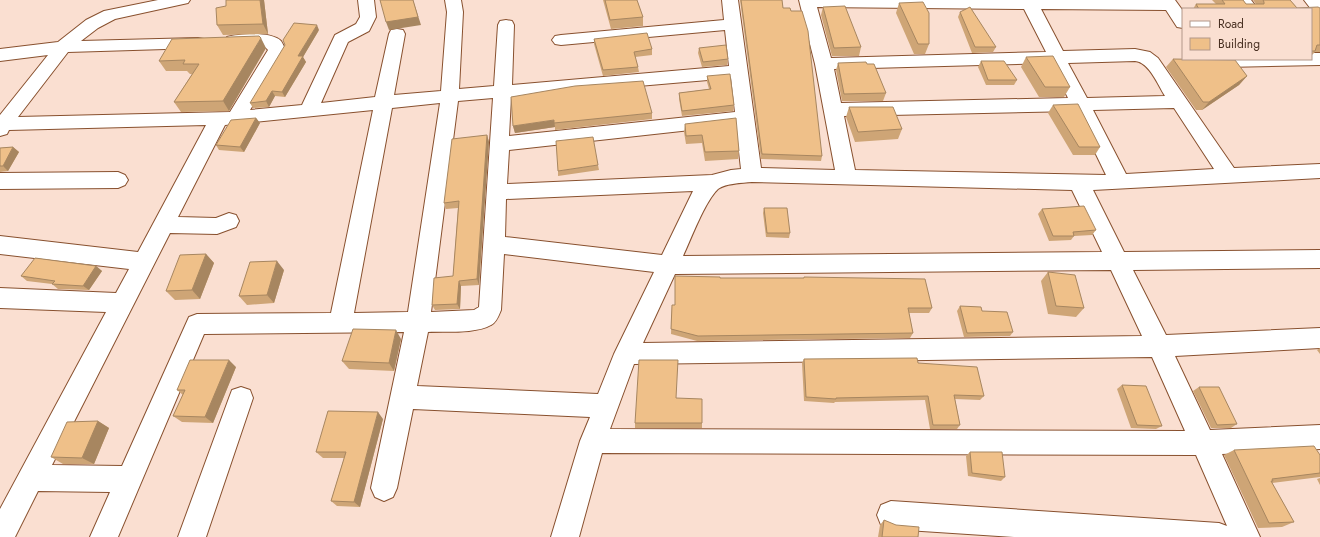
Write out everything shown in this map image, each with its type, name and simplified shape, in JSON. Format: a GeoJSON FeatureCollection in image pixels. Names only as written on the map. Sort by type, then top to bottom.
{"type":"FeatureCollection","features":[{"type":"Feature","properties":{"kind":"street"},"geometry":{"type":"LineString","coordinates":[[1,126],[63,47],[99,19],[110,15],[182,0]]}},
{"type":"Feature","properties":{"kind":"street"},"geometry":{"type":"LineString","coordinates":[[309,110],[341,39],[363,27],[368,17],[366,0]]}},
{"type":"Feature","properties":{"kind":"street"},"geometry":{"type":"LineString","coordinates":[[384,488],[418,322],[450,96],[455,12],[453,0]]}},
{"type":"Feature","properties":{"kind":"street"},"geometry":{"type":"LineString","coordinates":[[730,0],[752,175]]}},
{"type":"Feature","properties":{"kind":"street"},"geometry":{"type":"LineString","coordinates":[[1243,0],[1249,8]]}},
{"type":"Feature","properties":{"kind":"street"},"geometry":{"type":"LineString","coordinates":[[1312,0],[1320,9]]}},
{"type":"Feature","properties":{"kind":"street"},"geometry":{"type":"LineString","coordinates":[[846,177],[824,64],[807,1],[1169,3],[1182,22]]}},
{"type":"Feature","properties":{"kind":"street"},"geometry":{"type":"LineString","coordinates":[[1038,3],[1057,57],[1120,182]]}},
{"type":"Feature","properties":{"kind":"street"},"geometry":{"type":"LineString","coordinates":[[104,537],[197,324],[418,322],[474,320],[484,318],[490,310],[506,24]]}},
{"type":"Feature","properties":{"kind":"street"},"geometry":{"type":"LineString","coordinates":[[561,40],[733,24]]}},
{"type":"Feature","properties":{"kind":"street"},"geometry":{"type":"LineString","coordinates":[[340,323],[397,34]]}},
{"type":"Feature","properties":{"kind":"street"},"geometry":{"type":"LineString","coordinates":[[0,56],[63,47],[266,40],[277,45],[277,50],[227,118],[163,225],[31,478],[2,528]]}},
{"type":"Feature","properties":{"kind":"street"},"geometry":{"type":"LineString","coordinates":[[824,64],[1135,55],[1144,56],[1152,62],[1228,175]]}},
{"type":"Feature","properties":{"kind":"street"},"geometry":{"type":"LineString","coordinates":[[1222,60],[1256,60]]}},
{"type":"Feature","properties":{"kind":"street"},"geometry":{"type":"LineString","coordinates":[[1,126],[227,118],[503,91],[739,71]]}},
{"type":"Feature","properties":{"kind":"street"},"geometry":{"type":"LineString","coordinates":[[832,110],[1178,102]]}},
{"type":"Feature","properties":{"kind":"street"},"geometry":{"type":"LineString","coordinates":[[500,144],[745,117]]}},
{"type":"Feature","properties":{"kind":"street"},"geometry":{"type":"LineString","coordinates":[[497,192],[712,183],[731,177],[752,175],[1079,183],[1320,171]]}},
{"type":"Feature","properties":{"kind":"street"},"geometry":{"type":"LineString","coordinates":[[0,181],[118,180]]}},
{"type":"Feature","properties":{"kind":"street"},"geometry":{"type":"LineString","coordinates":[[565,537],[594,441],[626,354],[701,196],[712,183]]}},
{"type":"Feature","properties":{"kind":"street"},"geometry":{"type":"LineString","coordinates":[[1079,183],[1159,346],[1246,537]]}},
{"type":"Feature","properties":{"kind":"street"},"geometry":{"type":"LineString","coordinates":[[163,225],[218,226],[229,221]]}},
{"type":"Feature","properties":{"kind":"street"},"geometry":{"type":"LineString","coordinates":[[494,244],[668,265],[1320,259]]}},
{"type":"Feature","properties":{"kind":"street"},"geometry":{"type":"LineString","coordinates":[[0,245],[144,262]]}},
{"type":"Feature","properties":{"kind":"street"},"geometry":{"type":"LineString","coordinates":[[1,299],[122,303]]}},
{"type":"Feature","properties":{"kind":"street"},"geometry":{"type":"LineString","coordinates":[[626,354],[1159,346],[1320,338]]}},
{"type":"Feature","properties":{"kind":"street"},"geometry":{"type":"LineString","coordinates":[[402,397],[606,406]]}},
{"type":"Feature","properties":{"kind":"street"},"geometry":{"type":"LineString","coordinates":[[192,537],[241,398]]}},
{"type":"Feature","properties":{"kind":"street"},"geometry":{"type":"LineString","coordinates":[[594,441],[1204,443],[1320,437]]}},
{"type":"Feature","properties":{"kind":"street"},"geometry":{"type":"LineString","coordinates":[[31,478],[130,479]]}},
{"type":"Feature","properties":{"kind":"street"},"geometry":{"type":"LineString","coordinates":[[891,514],[1219,537]]}},
{"type":"Feature","properties":{"kind":"building"},"geometry":{"type":"Polygon","coordinates":[[[226,0],[260,0],[263,24],[217,25],[216,8],[226,6],[226,0]]]}},
{"type":"Feature","properties":{"kind":"building"},"geometry":{"type":"Polygon","coordinates":[[[380,0],[413,0],[418,17],[386,22],[380,0]]]}},
{"type":"Feature","properties":{"kind":"building"},"geometry":{"type":"Polygon","coordinates":[[[605,0],[637,0],[643,17],[610,20],[605,0]]]}},
{"type":"Feature","properties":{"kind":"building"},"geometry":{"type":"Polygon","coordinates":[[[741,0],[782,0],[783,8],[790,8],[791,11],[802,11],[808,31],[822,156],[762,154],[741,0]]]}},
{"type":"Feature","properties":{"kind":"building"},"geometry":{"type":"Polygon","coordinates":[[[1222,0],[1243,0],[1246,4],[1264,4],[1263,0],[1290,0],[1297,8],[1198,8],[1196,4],[1225,4],[1222,0]]]}},
{"type":"Feature","properties":{"kind":"building"},"geometry":{"type":"Polygon","coordinates":[[[923,2],[929,13],[929,44],[918,44],[899,3],[923,2]]]}},
{"type":"Feature","properties":{"kind":"building"},"geometry":{"type":"Polygon","coordinates":[[[845,6],[861,47],[834,48],[823,7],[845,6]]]}},
{"type":"Feature","properties":{"kind":"building"},"geometry":{"type":"Polygon","coordinates":[[[970,7],[996,47],[975,47],[960,12],[970,7]]]}},
{"type":"Feature","properties":{"kind":"building"},"geometry":{"type":"Polygon","coordinates":[[[1318,7],[1320,8],[1320,45],[1317,45],[1315,51],[1312,51],[1312,8],[1297,8],[1318,7]]]}},
{"type":"Feature","properties":{"kind":"building"},"geometry":{"type":"Polygon","coordinates":[[[294,23],[317,25],[298,56],[303,56],[282,92],[272,91],[266,101],[250,103],[285,45],[283,40],[294,23]]]}},
{"type":"Feature","properties":{"kind":"building"},"geometry":{"type":"Polygon","coordinates":[[[647,33],[652,49],[634,52],[638,67],[603,70],[594,39],[647,33]]]}},
{"type":"Feature","properties":{"kind":"building"},"geometry":{"type":"Polygon","coordinates":[[[259,36],[261,38],[223,101],[174,102],[199,64],[183,64],[185,60],[159,61],[172,39],[259,36]]]}},
{"type":"Feature","properties":{"kind":"building"},"geometry":{"type":"Polygon","coordinates":[[[726,45],[728,59],[703,62],[699,48],[726,45]]]}},
{"type":"Feature","properties":{"kind":"building"},"geometry":{"type":"Polygon","coordinates":[[[1053,56],[1070,87],[1045,87],[1026,57],[1053,56]]]}},
{"type":"Feature","properties":{"kind":"building"},"geometry":{"type":"Polygon","coordinates":[[[1173,59],[1235,60],[1247,76],[1209,102],[1203,102],[1173,59]]]}},
{"type":"Feature","properties":{"kind":"building"},"geometry":{"type":"Polygon","coordinates":[[[981,61],[1004,61],[1017,80],[988,80],[981,61]]]}},
{"type":"Feature","properties":{"kind":"building"},"geometry":{"type":"Polygon","coordinates":[[[866,62],[867,64],[874,64],[886,93],[844,94],[838,63],[866,62]]]}},
{"type":"Feature","properties":{"kind":"building"},"geometry":{"type":"Polygon","coordinates":[[[730,74],[734,105],[682,111],[679,93],[711,89],[707,76],[730,74]]]}},
{"type":"Feature","properties":{"kind":"building"},"geometry":{"type":"Polygon","coordinates":[[[643,81],[652,113],[554,123],[554,120],[513,126],[511,97],[575,86],[643,81]]]}},
{"type":"Feature","properties":{"kind":"building"},"geometry":{"type":"Polygon","coordinates":[[[1078,104],[1100,147],[1079,147],[1053,105],[1078,104]]]}},
{"type":"Feature","properties":{"kind":"building"},"geometry":{"type":"Polygon","coordinates":[[[849,107],[893,107],[902,129],[858,132],[849,107]]]}},
{"type":"Feature","properties":{"kind":"building"},"geometry":{"type":"Polygon","coordinates":[[[256,118],[240,147],[216,145],[231,120],[256,118]]]}},
{"type":"Feature","properties":{"kind":"building"},"geometry":{"type":"Polygon","coordinates":[[[736,118],[739,151],[705,152],[702,135],[686,136],[685,124],[736,118]]]}},
{"type":"Feature","properties":{"kind":"building"},"geometry":{"type":"Polygon","coordinates":[[[487,135],[477,279],[459,281],[457,304],[432,305],[434,278],[453,276],[459,201],[444,203],[452,139],[487,135]]]}},
{"type":"Feature","properties":{"kind":"building"},"geometry":{"type":"Polygon","coordinates":[[[593,137],[598,165],[558,171],[556,141],[593,137]]]}},
{"type":"Feature","properties":{"kind":"building"},"geometry":{"type":"Polygon","coordinates":[[[13,147],[3,166],[0,166],[0,148],[13,147]]]}},
{"type":"Feature","properties":{"kind":"building"},"geometry":{"type":"Polygon","coordinates":[[[1084,206],[1096,230],[1073,232],[1074,236],[1053,236],[1042,209],[1084,206]]]}},
{"type":"Feature","properties":{"kind":"building"},"geometry":{"type":"Polygon","coordinates":[[[764,208],[787,208],[790,233],[767,233],[764,208]]]}},
{"type":"Feature","properties":{"kind":"building"},"geometry":{"type":"Polygon","coordinates":[[[206,254],[192,290],[166,291],[180,255],[206,254]]]}},
{"type":"Feature","properties":{"kind":"building"},"geometry":{"type":"Polygon","coordinates":[[[35,258],[96,266],[83,286],[52,284],[55,281],[21,276],[35,258]]]}},
{"type":"Feature","properties":{"kind":"building"},"geometry":{"type":"Polygon","coordinates":[[[277,261],[267,295],[239,296],[250,262],[277,261]]]}},
{"type":"Feature","properties":{"kind":"building"},"geometry":{"type":"Polygon","coordinates":[[[1048,272],[1075,275],[1084,308],[1056,306],[1048,272]]]}},
{"type":"Feature","properties":{"kind":"building"},"geometry":{"type":"Polygon","coordinates":[[[675,276],[720,278],[804,277],[925,279],[932,308],[908,308],[913,333],[698,336],[671,329],[672,305],[675,305],[675,276]]]}},
{"type":"Feature","properties":{"kind":"building"},"geometry":{"type":"Polygon","coordinates":[[[960,306],[981,307],[982,311],[1007,312],[1013,332],[967,333],[960,306]]]}},
{"type":"Feature","properties":{"kind":"building"},"geometry":{"type":"Polygon","coordinates":[[[353,329],[396,330],[389,363],[342,361],[353,329]]]}},
{"type":"Feature","properties":{"kind":"building"},"geometry":{"type":"Polygon","coordinates":[[[917,358],[918,363],[977,367],[984,396],[954,395],[960,425],[933,425],[928,396],[836,399],[806,397],[804,359],[917,358]]]}},
{"type":"Feature","properties":{"kind":"building"},"geometry":{"type":"Polygon","coordinates":[[[190,360],[229,360],[205,417],[173,416],[185,390],[177,390],[190,360]]]}},
{"type":"Feature","properties":{"kind":"building"},"geometry":{"type":"Polygon","coordinates":[[[639,360],[678,360],[676,398],[702,399],[702,423],[635,423],[639,360]]]}},
{"type":"Feature","properties":{"kind":"building"},"geometry":{"type":"Polygon","coordinates":[[[1122,385],[1146,386],[1162,426],[1137,425],[1122,385]]]}},
{"type":"Feature","properties":{"kind":"building"},"geometry":{"type":"Polygon","coordinates":[[[1199,387],[1219,387],[1237,424],[1217,425],[1199,387]]]}},
{"type":"Feature","properties":{"kind":"building"},"geometry":{"type":"Polygon","coordinates":[[[328,411],[378,412],[354,502],[331,501],[346,452],[316,452],[328,411]]]}},
{"type":"Feature","properties":{"kind":"building"},"geometry":{"type":"Polygon","coordinates":[[[98,421],[82,458],[51,457],[67,422],[98,421]]]}},
{"type":"Feature","properties":{"kind":"building"},"geometry":{"type":"Polygon","coordinates":[[[1314,446],[1320,455],[1320,473],[1272,479],[1273,481],[1271,481],[1294,522],[1269,523],[1234,450],[1314,446]]]}},
{"type":"Feature","properties":{"kind":"building"},"geometry":{"type":"Polygon","coordinates":[[[970,452],[1002,452],[1005,477],[972,473],[970,452]]]}},
{"type":"Feature","properties":{"kind":"building"},"geometry":{"type":"Polygon","coordinates":[[[884,520],[896,525],[919,527],[918,537],[882,537],[884,520]]]}}]}
